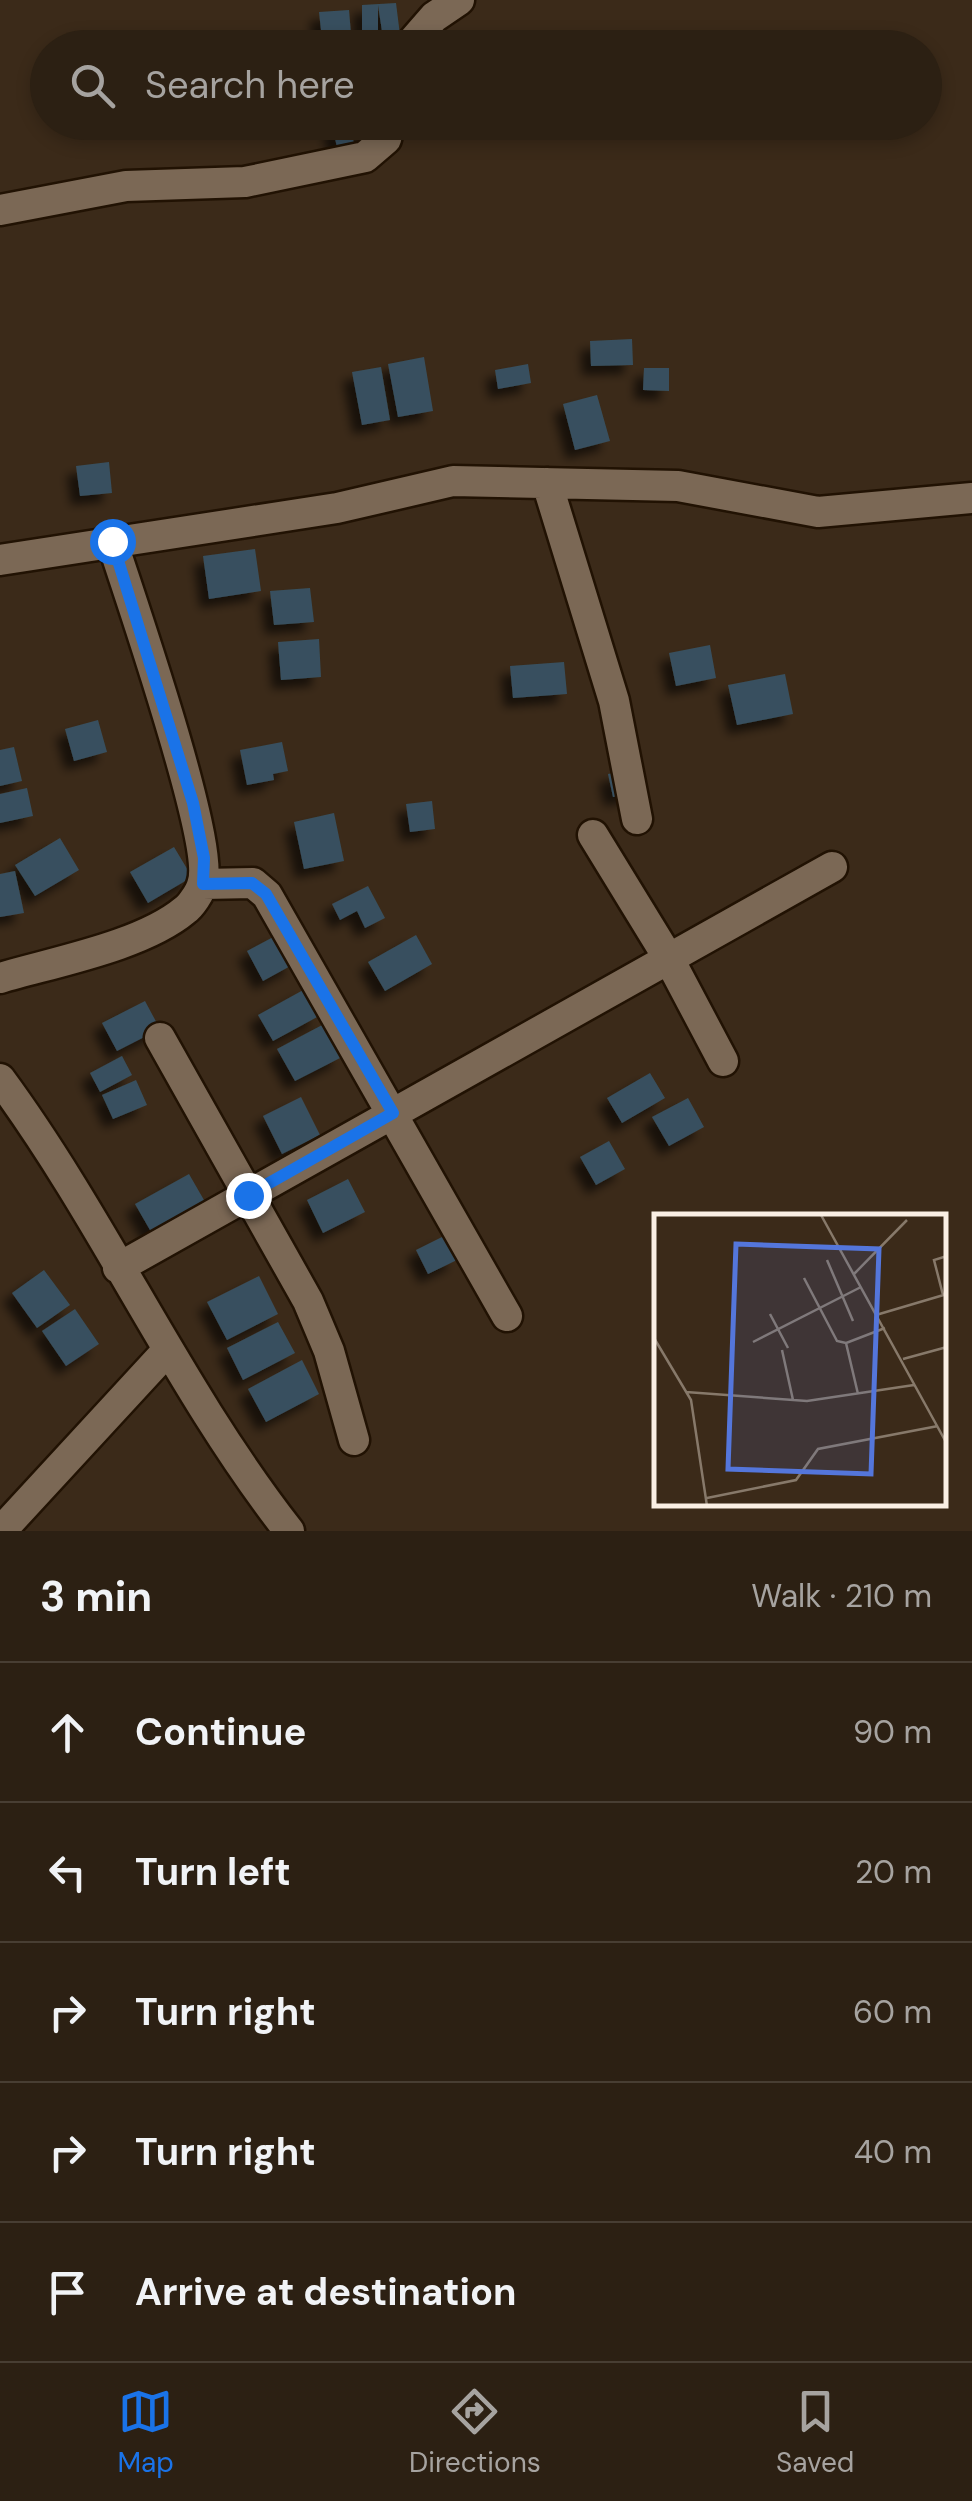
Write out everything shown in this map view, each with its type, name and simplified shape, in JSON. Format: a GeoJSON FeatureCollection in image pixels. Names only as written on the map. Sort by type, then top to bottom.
{"type":"FeatureCollection","features":[{"type":"Feature","properties":{"kind":"street"},"geometry":{"type":"LineString","coordinates":[[423,30],[459,0]]}},
{"type":"Feature","properties":{"kind":"street"},"geometry":{"type":"LineString","coordinates":[[0,210],[126,186],[246,182],[365,158],[385,140]]}},
{"type":"Feature","properties":{"kind":"street"},"geometry":{"type":"LineString","coordinates":[[0,560],[337,508],[452,480],[678,486],[818,512],[972,498]]}},
{"type":"Feature","properties":{"kind":"street"},"geometry":{"type":"LineString","coordinates":[[548,483],[614,701],[638,819]]}},
{"type":"Feature","properties":{"kind":"street"},"geometry":{"type":"LineString","coordinates":[[0,978],[137,936],[186,910],[203,884],[204,858],[193,803],[112,541]]}},
{"type":"Feature","properties":{"kind":"street"},"geometry":{"type":"LineString","coordinates":[[593,835],[669,958],[723,1061]]}},
{"type":"Feature","properties":{"kind":"street"},"geometry":{"type":"LineString","coordinates":[[118,1268],[832,867]]}},
{"type":"Feature","properties":{"kind":"street"},"geometry":{"type":"LineString","coordinates":[[203,884],[252,883],[266,894],[507,1316]]}},
{"type":"Feature","properties":{"kind":"street"},"geometry":{"type":"LineString","coordinates":[[160,1038],[308,1301],[329,1351],[354,1440]]}},
{"type":"Feature","properties":{"kind":"street"},"geometry":{"type":"LineString","coordinates":[[1,1082],[44,1138],[166,1352],[247,1477],[288,1531]]}},
{"type":"Feature","properties":{"kind":"street"},"geometry":{"type":"LineString","coordinates":[[2,1531],[166,1352]]}},
{"type":"Feature","properties":{"kind":"building"},"geometry":{"type":"Polygon","coordinates":[[[396,3],[399,30],[382,30],[378,5],[378,30],[362,30],[362,5],[396,3]]]}},
{"type":"Feature","properties":{"kind":"building"},"geometry":{"type":"Polygon","coordinates":[[[349,10],[351,30],[321,30],[319,12],[349,10]]]}},
{"type":"Feature","properties":{"kind":"building"},"geometry":{"type":"Polygon","coordinates":[[[335,140],[353,140],[354,143],[337,147],[335,140]]]}},
{"type":"Feature","properties":{"kind":"building"},"geometry":{"type":"Polygon","coordinates":[[[632,339],[633,365],[591,366],[590,341],[632,339]]]}},
{"type":"Feature","properties":{"kind":"building"},"geometry":{"type":"Polygon","coordinates":[[[424,357],[433,411],[398,417],[388,364],[424,357]]]}},
{"type":"Feature","properties":{"kind":"building"},"geometry":{"type":"Polygon","coordinates":[[[528,364],[531,383],[498,389],[495,370],[528,364]]]}},
{"type":"Feature","properties":{"kind":"building"},"geometry":{"type":"Polygon","coordinates":[[[381,367],[390,420],[362,425],[352,372],[381,367]]]}},
{"type":"Feature","properties":{"kind":"building"},"geometry":{"type":"Polygon","coordinates":[[[644,368],[669,368],[669,391],[643,390],[644,368]]]}},
{"type":"Feature","properties":{"kind":"building"},"geometry":{"type":"Polygon","coordinates":[[[597,395],[610,441],[575,450],[563,404],[597,395]]]}},
{"type":"Feature","properties":{"kind":"building"},"geometry":{"type":"Polygon","coordinates":[[[109,462],[112,493],[80,496],[76,466],[109,462]]]}},
{"type":"Feature","properties":{"kind":"building"},"geometry":{"type":"Polygon","coordinates":[[[255,549],[261,591],[209,599],[203,556],[255,549]]]}},
{"type":"Feature","properties":{"kind":"building"},"geometry":{"type":"Polygon","coordinates":[[[310,588],[314,622],[274,625],[270,591],[310,588]]]}},
{"type":"Feature","properties":{"kind":"building"},"geometry":{"type":"Polygon","coordinates":[[[319,639],[321,677],[281,680],[278,642],[319,639]]]}},
{"type":"Feature","properties":{"kind":"building"},"geometry":{"type":"Polygon","coordinates":[[[710,645],[716,678],[676,686],[669,653],[710,645]]]}},
{"type":"Feature","properties":{"kind":"building"},"geometry":{"type":"Polygon","coordinates":[[[564,662],[567,694],[513,698],[510,666],[564,662]]]}},
{"type":"Feature","properties":{"kind":"building"},"geometry":{"type":"Polygon","coordinates":[[[785,674],[793,714],[737,725],[728,685],[785,674]]]}},
{"type":"Feature","properties":{"kind":"building"},"geometry":{"type":"Polygon","coordinates":[[[98,720],[107,752],[74,761],[65,729],[98,720]]]}},
{"type":"Feature","properties":{"kind":"building"},"geometry":{"type":"Polygon","coordinates":[[[282,742],[288,771],[273,774],[274,780],[247,785],[240,750],[282,742]]]}},
{"type":"Feature","properties":{"kind":"building"},"geometry":{"type":"Polygon","coordinates":[[[14,747],[22,781],[0,786],[0,750],[14,747]]]}},
{"type":"Feature","properties":{"kind":"building"},"geometry":{"type":"Polygon","coordinates":[[[643,767],[647,791],[613,797],[608,774],[643,767]]]}},
{"type":"Feature","properties":{"kind":"building"},"geometry":{"type":"Polygon","coordinates":[[[27,788],[33,816],[0,823],[0,794],[27,788]]]}},
{"type":"Feature","properties":{"kind":"building"},"geometry":{"type":"Polygon","coordinates":[[[432,801],[435,829],[410,832],[406,804],[432,801]]]}},
{"type":"Feature","properties":{"kind":"building"},"geometry":{"type":"Polygon","coordinates":[[[334,813],[344,861],[304,869],[294,822],[334,813]]]}},
{"type":"Feature","properties":{"kind":"building"},"geometry":{"type":"Polygon","coordinates":[[[60,838],[79,870],[35,896],[15,865],[60,838]]]}},
{"type":"Feature","properties":{"kind":"building"},"geometry":{"type":"Polygon","coordinates":[[[174,847],[192,877],[148,903],[130,872],[174,847]]]}},
{"type":"Feature","properties":{"kind":"building"},"geometry":{"type":"Polygon","coordinates":[[[15,871],[24,913],[0,917],[0,874],[15,871]]]}},
{"type":"Feature","properties":{"kind":"building"},"geometry":{"type":"Polygon","coordinates":[[[368,886],[385,918],[365,928],[357,911],[340,920],[332,904],[368,886]]]}},
{"type":"Feature","properties":{"kind":"building"},"geometry":{"type":"Polygon","coordinates":[[[277,935],[294,964],[263,981],[247,951],[277,935]]]}},
{"type":"Feature","properties":{"kind":"building"},"geometry":{"type":"Polygon","coordinates":[[[416,935],[432,964],[385,991],[368,962],[416,935]]]}},
{"type":"Feature","properties":{"kind":"building"},"geometry":{"type":"Polygon","coordinates":[[[305,989],[319,1016],[273,1041],[258,1015],[305,989]]]}},
{"type":"Feature","properties":{"kind":"building"},"geometry":{"type":"Polygon","coordinates":[[[145,1001],[160,1029],[117,1051],[102,1023],[145,1001]]]}},
{"type":"Feature","properties":{"kind":"building"},"geometry":{"type":"Polygon","coordinates":[[[324,1024],[342,1057],[295,1081],[277,1049],[324,1024]]]}},
{"type":"Feature","properties":{"kind":"building"},"geometry":{"type":"Polygon","coordinates":[[[122,1056],[132,1075],[100,1092],[90,1073],[122,1056]]]}},
{"type":"Feature","properties":{"kind":"building"},"geometry":{"type":"Polygon","coordinates":[[[650,1073],[665,1098],[622,1123],[607,1098],[650,1073]]]}},
{"type":"Feature","properties":{"kind":"building"},"geometry":{"type":"Polygon","coordinates":[[[136,1080],[147,1105],[113,1119],[102,1095],[136,1080]]]}},
{"type":"Feature","properties":{"kind":"building"},"geometry":{"type":"Polygon","coordinates":[[[301,1097],[320,1135],[282,1154],[263,1116],[301,1097]]]}},
{"type":"Feature","properties":{"kind":"building"},"geometry":{"type":"Polygon","coordinates":[[[688,1098],[704,1127],[669,1146],[652,1117],[688,1098]]]}},
{"type":"Feature","properties":{"kind":"building"},"geometry":{"type":"Polygon","coordinates":[[[609,1141],[625,1169],[596,1185],[580,1157],[609,1141]]]}},
{"type":"Feature","properties":{"kind":"building"},"geometry":{"type":"Polygon","coordinates":[[[189,1174],[208,1207],[154,1237],[135,1204],[189,1174]]]}},
{"type":"Feature","properties":{"kind":"building"},"geometry":{"type":"Polygon","coordinates":[[[348,1179],[365,1212],[323,1233],[307,1200],[348,1179]]]}},
{"type":"Feature","properties":{"kind":"building"},"geometry":{"type":"Polygon","coordinates":[[[444,1236],[457,1260],[428,1274],[416,1250],[444,1236]]]}},
{"type":"Feature","properties":{"kind":"building"},"geometry":{"type":"Polygon","coordinates":[[[44,1270],[70,1305],[37,1328],[12,1293],[44,1270]]]}},
{"type":"Feature","properties":{"kind":"building"},"geometry":{"type":"Polygon","coordinates":[[[259,1276],[278,1314],[227,1340],[207,1302],[259,1276]]]}},
{"type":"Feature","properties":{"kind":"building"},"geometry":{"type":"Polygon","coordinates":[[[75,1309],[99,1344],[66,1366],[42,1331],[75,1309]]]}},
{"type":"Feature","properties":{"kind":"building"},"geometry":{"type":"Polygon","coordinates":[[[278,1322],[295,1353],[243,1380],[227,1348],[278,1322]]]}},
{"type":"Feature","properties":{"kind":"building"},"geometry":{"type":"Polygon","coordinates":[[[302,1360],[319,1394],[266,1422],[248,1389],[302,1360]]]}},
{"type":"Feature","properties":{"kind":"route"},"geometry":{"type":"LineString","coordinates":[[112,541],[193,803],[204,858],[203,884],[252,883],[266,894],[393,1113],[248,1195]]}}]}
